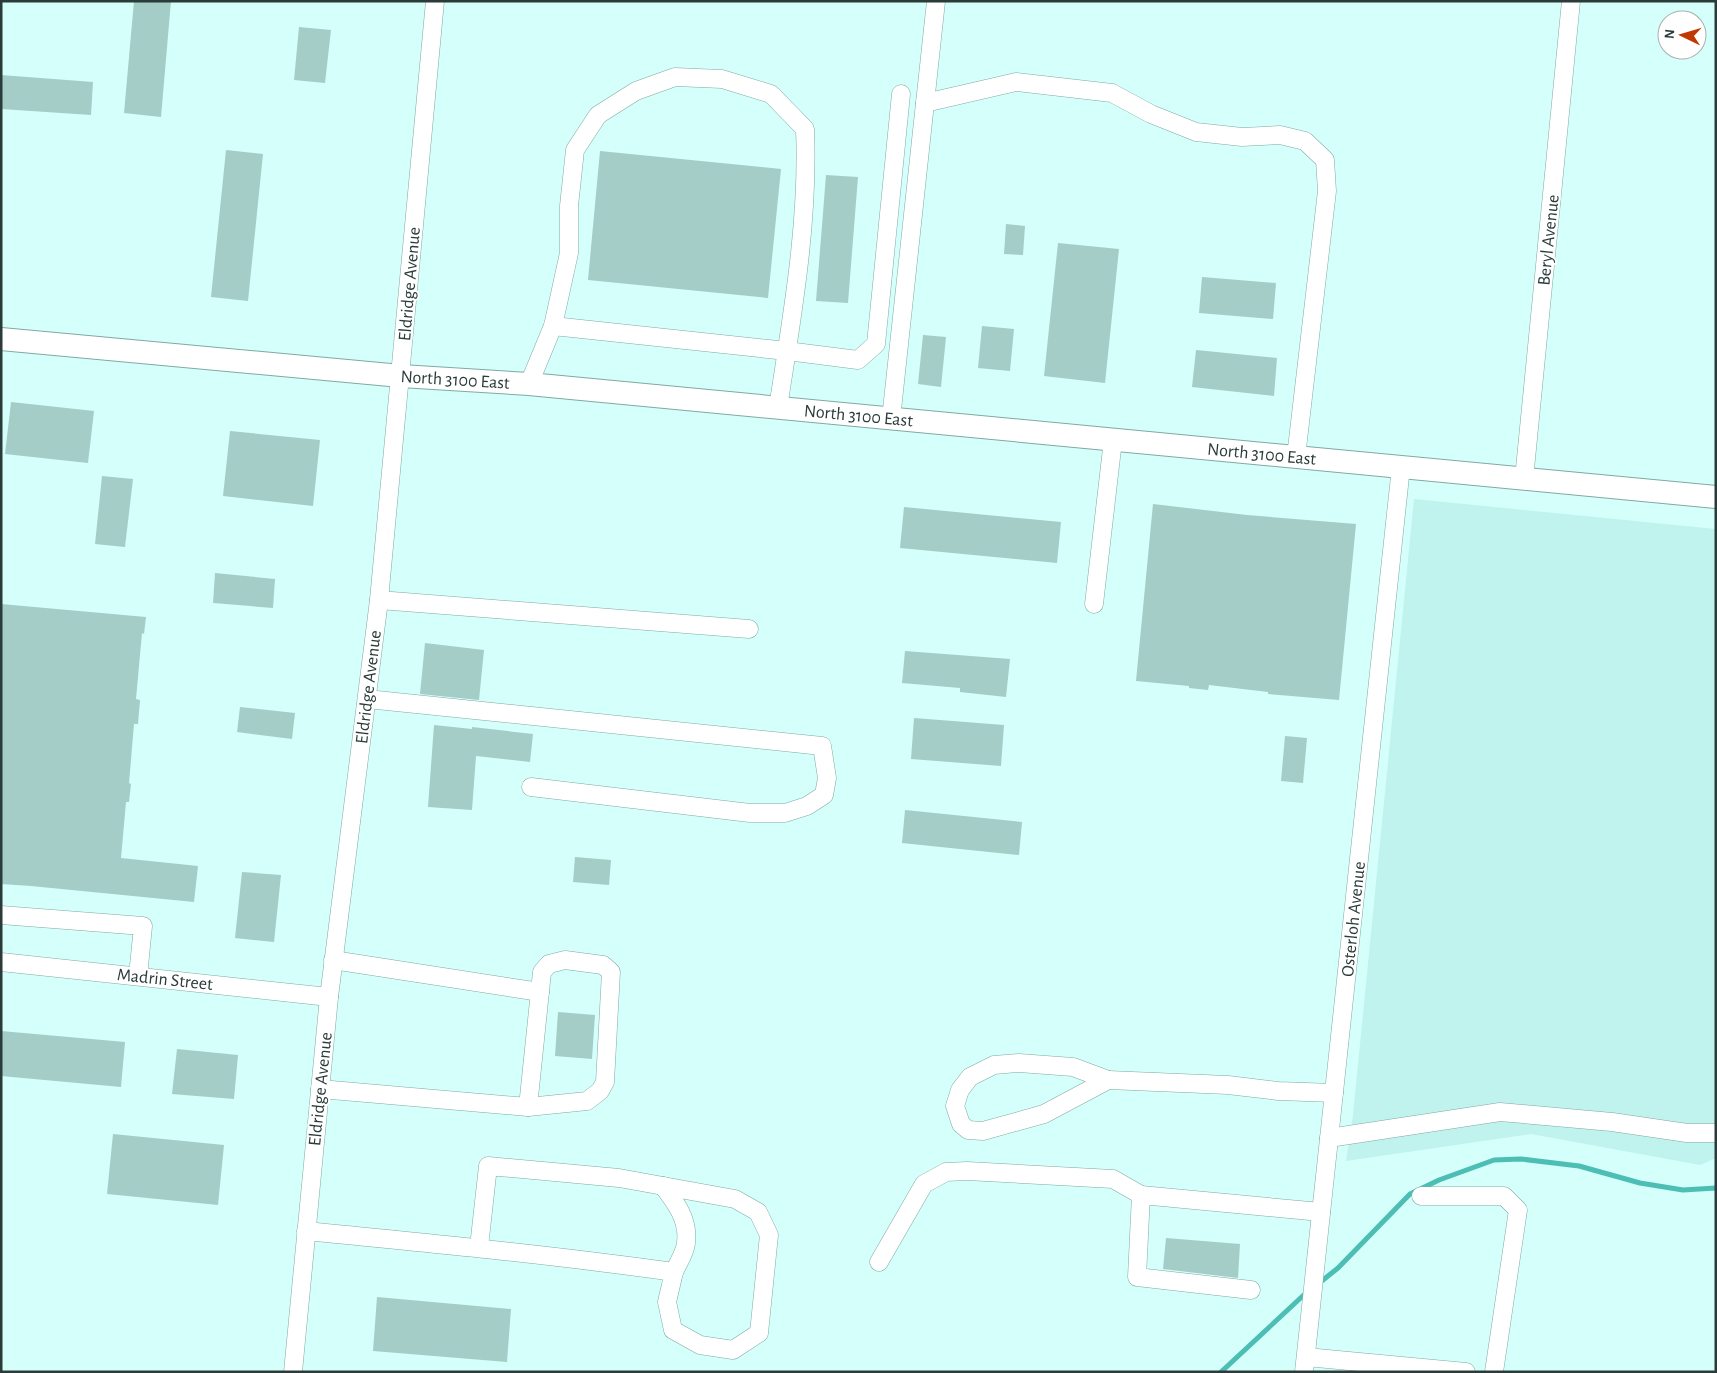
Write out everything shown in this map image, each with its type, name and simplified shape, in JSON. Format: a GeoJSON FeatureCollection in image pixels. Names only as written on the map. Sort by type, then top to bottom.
{"type":"FeatureCollection","features":[{"type":"Feature","properties":{"kind":"main road","name":"North 3100 East"},"geometry":{"type":"LineString","coordinates":[[1,339],[401,376],[529,384],[1716,497]]}},
{"type":"Feature","properties":{"kind":"street","name":"Eldridge Avenue"},"geometry":{"type":"LineString","coordinates":[[293,1372],[333,960],[379,600],[435,1]]}},
{"type":"Feature","properties":{"kind":"street"},"geometry":{"type":"LineString","coordinates":[[891,418],[936,1]]}},
{"type":"Feature","properties":{"kind":"street","name":"Beryl Avenue"},"geometry":{"type":"LineString","coordinates":[[1524,479],[1571,1]]}},
{"type":"Feature","properties":{"kind":"street"},"geometry":{"type":"LineString","coordinates":[[529,384],[553,326],[570,253],[569,206],[575,150],[598,115],[636,91],[675,76],[722,79],[771,94],[804,130],[806,168],[800,246],[778,408]]}},
{"type":"Feature","properties":{"kind":"street"},"geometry":{"type":"LineString","coordinates":[[925,103],[1016,82],[1112,93],[1151,114],[1196,132],[1242,137],[1280,135],[1305,141],[1325,160],[1327,191],[1296,457]]}},
{"type":"Feature","properties":{"kind":"street"},"geometry":{"type":"LineString","coordinates":[[553,326],[858,360],[876,344],[901,94]]}},
{"type":"Feature","properties":{"kind":"street"},"geometry":{"type":"LineString","coordinates":[[1094,604],[1113,440]]}},
{"type":"Feature","properties":{"kind":"street","name":"Osterloh Avenue"},"geometry":{"type":"LineString","coordinates":[[1305,1364],[1401,467]]}},
{"type":"Feature","properties":{"kind":"street"},"geometry":{"type":"LineString","coordinates":[[379,600],[749,629]]}},
{"type":"Feature","properties":{"kind":"street"},"geometry":{"type":"LineString","coordinates":[[367,699],[822,746],[827,778],[824,795],[807,806],[785,813],[750,813],[531,787]]}},
{"type":"Feature","properties":{"kind":"street"},"geometry":{"type":"LineString","coordinates":[[1,915],[143,926],[138,976]]}},
{"type":"Feature","properties":{"kind":"street"},"geometry":{"type":"LineString","coordinates":[[333,960],[540,992]]}},
{"type":"Feature","properties":{"kind":"street"},"geometry":{"type":"LineString","coordinates":[[320,1089],[528,1107],[586,1101],[600,1091],[605,1082],[611,972],[603,965],[565,960],[548,964],[542,972],[528,1107]]}},
{"type":"Feature","properties":{"kind":"street","name":"Madrin Street"},"geometry":{"type":"LineString","coordinates":[[1,962],[329,997]]}},
{"type":"Feature","properties":{"kind":"street"},"geometry":{"type":"LineString","coordinates":[[1108,1080],[1044,1114],[983,1131],[968,1130],[961,1124],[956,1106],[960,1090],[970,1077],[994,1065],[1019,1062],[1073,1067],[1108,1080],[1334,1093]]}},
{"type":"Feature","properties":{"kind":"street"},"geometry":{"type":"LineString","coordinates":[[1329,1138],[1500,1112],[1612,1122],[1687,1133],[1716,1133]]}},
{"type":"Feature","properties":{"kind":"street"},"geometry":{"type":"LineString","coordinates":[[479,1247],[488,1166],[619,1178],[664,1186],[735,1199],[758,1212],[769,1235],[759,1333],[733,1350],[700,1345],[673,1330],[667,1302],[674,1272],[686,1244],[685,1222],[675,1201],[664,1186]]}},
{"type":"Feature","properties":{"kind":"street"},"geometry":{"type":"LineString","coordinates":[[879,1262],[924,1184],[946,1172],[967,1171],[1113,1179],[1141,1195],[1321,1212]]}},
{"type":"Feature","properties":{"kind":"street"},"geometry":{"type":"LineString","coordinates":[[1141,1195],[1137,1277],[1251,1290]]}},
{"type":"Feature","properties":{"kind":"street"},"geometry":{"type":"LineString","coordinates":[[1421,1196],[1504,1196],[1518,1210],[1494,1372]]}},
{"type":"Feature","properties":{"kind":"street"},"geometry":{"type":"LineString","coordinates":[[306,1231],[479,1247],[674,1272]]}},
{"type":"Feature","properties":{"kind":"street"},"geometry":{"type":"LineString","coordinates":[[1305,1364],[1466,1372]]}},
{"type":"Feature","properties":{"kind":"shaded area"},"geometry":{"type":"Polygon","coordinates":[[[1414,499],[1716,529],[1716,1158],[1700,1165],[1531,1134],[1346,1161],[1353,1115],[1414,499]]]}},
{"type":"Feature","properties":{"kind":"building"},"geometry":{"type":"Polygon","coordinates":[[[134,1],[171,1],[161,117],[124,113],[134,1]]]}},
{"type":"Feature","properties":{"kind":"building"},"geometry":{"type":"Polygon","coordinates":[[[299,27],[331,30],[325,83],[294,80],[299,27]]]}},
{"type":"Feature","properties":{"kind":"building"},"geometry":{"type":"Polygon","coordinates":[[[1,75],[93,82],[91,115],[1,109],[1,75]]]}},
{"type":"Feature","properties":{"kind":"building"},"geometry":{"type":"Polygon","coordinates":[[[226,150],[263,154],[248,301],[211,297],[226,150]]]}},
{"type":"Feature","properties":{"kind":"building"},"geometry":{"type":"Polygon","coordinates":[[[600,151],[781,169],[768,298],[588,280],[600,151]]]}},
{"type":"Feature","properties":{"kind":"building"},"geometry":{"type":"Polygon","coordinates":[[[826,175],[858,177],[848,303],[816,301],[826,175]]]}},
{"type":"Feature","properties":{"kind":"building"},"geometry":{"type":"Polygon","coordinates":[[[1006,224],[1025,226],[1023,255],[1004,254],[1006,224]]]}},
{"type":"Feature","properties":{"kind":"building"},"geometry":{"type":"Polygon","coordinates":[[[1058,243],[1119,249],[1105,383],[1044,376],[1058,243]]]}},
{"type":"Feature","properties":{"kind":"building"},"geometry":{"type":"Polygon","coordinates":[[[1202,277],[1276,283],[1273,319],[1199,313],[1202,277]]]}},
{"type":"Feature","properties":{"kind":"building"},"geometry":{"type":"Polygon","coordinates":[[[982,326],[1014,329],[1010,371],[978,368],[982,326]]]}},
{"type":"Feature","properties":{"kind":"building"},"geometry":{"type":"Polygon","coordinates":[[[923,335],[946,337],[941,387],[918,384],[923,335]]]}},
{"type":"Feature","properties":{"kind":"building"},"geometry":{"type":"Polygon","coordinates":[[[1196,350],[1277,358],[1274,396],[1192,387],[1196,350]]]}},
{"type":"Feature","properties":{"kind":"building"},"geometry":{"type":"Polygon","coordinates":[[[11,402],[94,411],[88,463],[5,454],[11,402]]]}},
{"type":"Feature","properties":{"kind":"building"},"geometry":{"type":"Polygon","coordinates":[[[230,431],[320,440],[313,506],[223,496],[230,431]]]}},
{"type":"Feature","properties":{"kind":"building"},"geometry":{"type":"Polygon","coordinates":[[[102,476],[133,479],[125,547],[95,544],[102,476]]]}},
{"type":"Feature","properties":{"kind":"building"},"geometry":{"type":"Polygon","coordinates":[[[1153,504],[1247,515],[1356,524],[1339,700],[1268,694],[1268,692],[1209,685],[1208,690],[1189,688],[1189,686],[1136,681],[1153,504]]]}},
{"type":"Feature","properties":{"kind":"building"},"geometry":{"type":"Polygon","coordinates":[[[904,507],[1061,522],[1057,563],[900,548],[904,507]]]}},
{"type":"Feature","properties":{"kind":"building"},"geometry":{"type":"Polygon","coordinates":[[[215,573],[275,579],[273,608],[213,603],[215,573]]]}},
{"type":"Feature","properties":{"kind":"building"},"geometry":{"type":"Polygon","coordinates":[[[1,604],[146,617],[144,634],[142,633],[136,699],[140,700],[138,724],[134,724],[129,783],[131,784],[129,802],[126,802],[121,858],[198,866],[194,902],[1,884],[1,604]]]}},
{"type":"Feature","properties":{"kind":"building"},"geometry":{"type":"Polygon","coordinates":[[[425,643],[484,650],[479,700],[420,694],[425,643]]]}},
{"type":"Feature","properties":{"kind":"building"},"geometry":{"type":"Polygon","coordinates":[[[905,651],[1010,659],[1006,697],[960,692],[960,688],[902,683],[905,651]]]}},
{"type":"Feature","properties":{"kind":"building"},"geometry":{"type":"Polygon","coordinates":[[[240,707],[295,713],[292,739],[237,732],[240,707]]]}},
{"type":"Feature","properties":{"kind":"building"},"geometry":{"type":"Polygon","coordinates":[[[914,718],[1004,725],[1001,766],[911,759],[914,718]]]}},
{"type":"Feature","properties":{"kind":"building"},"geometry":{"type":"Polygon","coordinates":[[[434,725],[533,734],[530,762],[476,756],[472,810],[428,807],[434,725]]]}},
{"type":"Feature","properties":{"kind":"building"},"geometry":{"type":"Polygon","coordinates":[[[1285,736],[1307,738],[1303,783],[1281,781],[1285,736]]]}},
{"type":"Feature","properties":{"kind":"building"},"geometry":{"type":"Polygon","coordinates":[[[905,810],[1022,822],[1019,855],[902,843],[905,810]]]}},
{"type":"Feature","properties":{"kind":"building"},"geometry":{"type":"Polygon","coordinates":[[[575,857],[611,860],[609,885],[573,882],[575,857]]]}},
{"type":"Feature","properties":{"kind":"building"},"geometry":{"type":"Polygon","coordinates":[[[242,872],[281,875],[274,942],[235,938],[242,872]]]}},
{"type":"Feature","properties":{"kind":"building"},"geometry":{"type":"Polygon","coordinates":[[[558,1012],[595,1015],[592,1059],[555,1056],[558,1012]]]}},
{"type":"Feature","properties":{"kind":"building"},"geometry":{"type":"Polygon","coordinates":[[[1,1031],[125,1042],[121,1087],[1,1076],[1,1031]]]}},
{"type":"Feature","properties":{"kind":"building"},"geometry":{"type":"Polygon","coordinates":[[[177,1049],[238,1055],[234,1099],[172,1094],[177,1049]]]}},
{"type":"Feature","properties":{"kind":"building"},"geometry":{"type":"Polygon","coordinates":[[[113,1134],[224,1145],[218,1205],[107,1194],[113,1134]]]}},
{"type":"Feature","properties":{"kind":"building"},"geometry":{"type":"Polygon","coordinates":[[[1166,1238],[1240,1244],[1238,1278],[1163,1269],[1166,1238]]]}},
{"type":"Feature","properties":{"kind":"building"},"geometry":{"type":"Polygon","coordinates":[[[377,1297],[511,1309],[507,1362],[373,1351],[377,1297]]]}},
{"type":"Feature","properties":{"kind":"waterway"},"geometry":{"type":"LineString","coordinates":[[1318,1284],[1338,1268],[1410,1194],[1439,1180],[1494,1160],[1521,1159],[1579,1166],[1640,1183],[1683,1190],[1716,1188]]}},
{"type":"Feature","properties":{"kind":"waterway"},"geometry":{"type":"LineString","coordinates":[[1221,1372],[1307,1292]]}}]}
